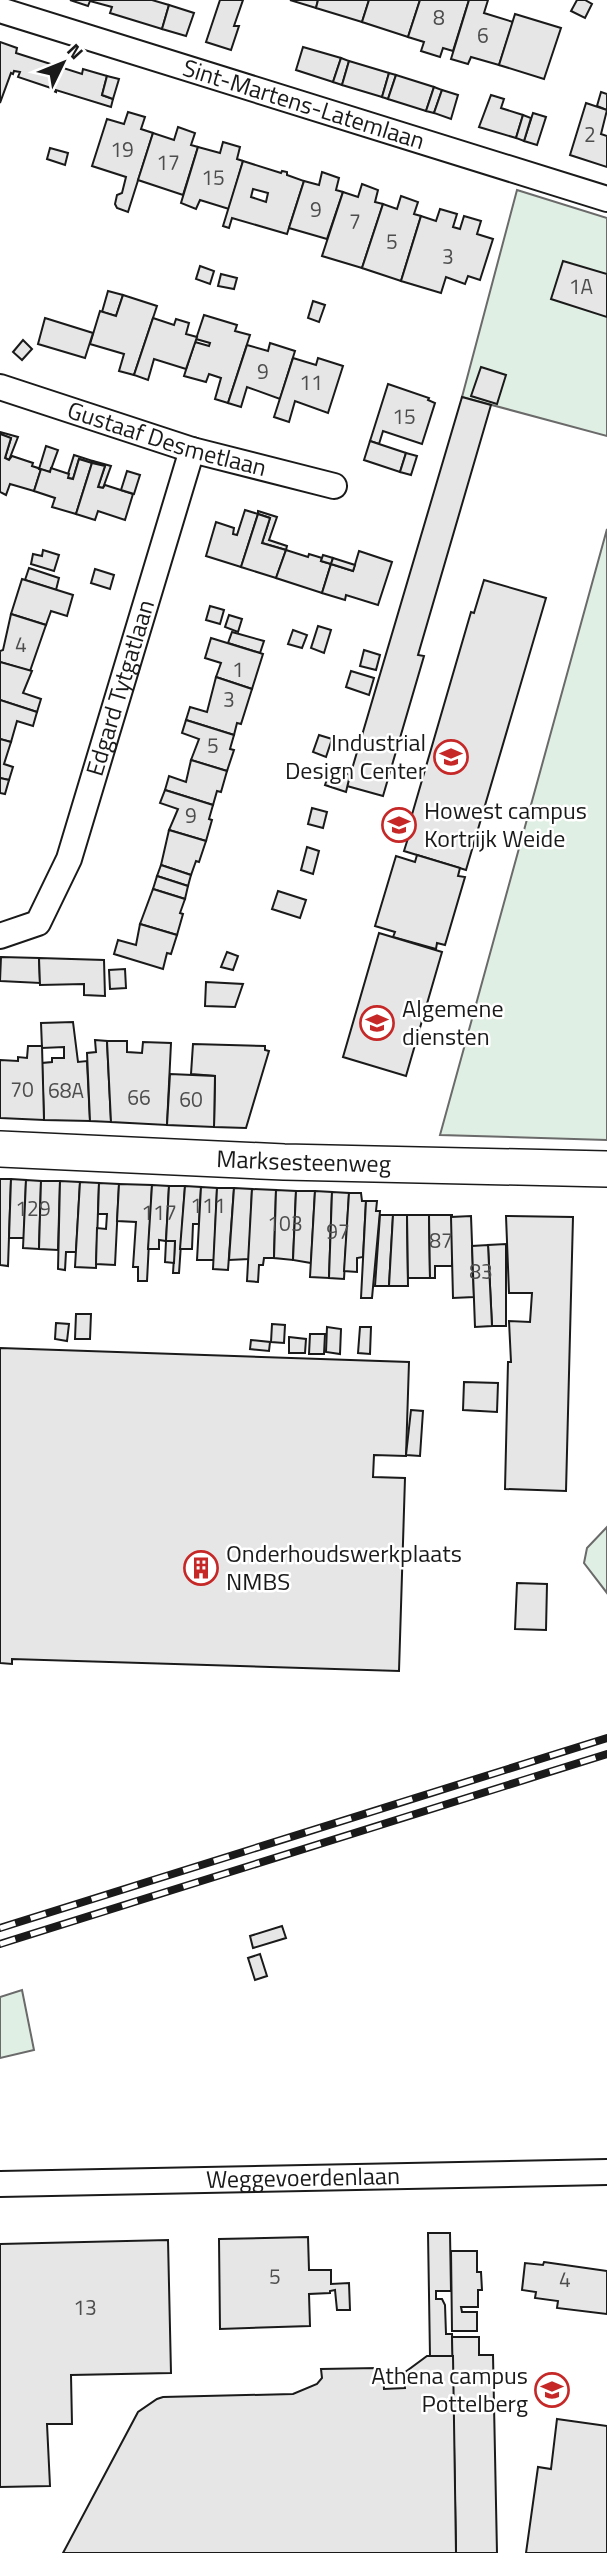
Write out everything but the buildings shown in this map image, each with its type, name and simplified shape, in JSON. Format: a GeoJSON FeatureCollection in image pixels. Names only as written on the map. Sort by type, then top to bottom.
{"type":"FeatureCollection","features":[{"type":"Feature","properties":{"kind":"street","name":"Sint-Martens-Latemlaan"},"geometry":{"type":"LineString","coordinates":[[0,10],[607,199]]}},
{"type":"Feature","properties":{"kind":"street","name":"Gustaaf Desmetlaan"},"geometry":{"type":"LineString","coordinates":[[0,387],[192,450],[334,486]]}},
{"type":"Feature","properties":{"kind":"street","name":"Edgard Tytgatlaan"},"geometry":{"type":"LineString","coordinates":[[0,936],[38,923],[69,859],[192,450]]}},
{"type":"Feature","properties":{"kind":"street","name":"Marksesteenweg"},"geometry":{"type":"LineString","coordinates":[[0,1149],[284,1162],[607,1169]]}},
{"type":"Feature","properties":{"kind":"street","name":"Weggevoerdenlaan"},"geometry":{"type":"LineString","coordinates":[[0,2184],[607,2172]]}},
{"type":"Feature","properties":{"kind":"green space"},"geometry":{"type":"Polygon","coordinates":[[[517,190],[607,218],[607,436],[462,397],[517,190]]]}},
{"type":"Feature","properties":{"kind":"green space"},"geometry":{"type":"Polygon","coordinates":[[[607,529],[607,1140],[440,1135],[607,529]]]}},
{"type":"Feature","properties":{"kind":"green space"},"geometry":{"type":"Polygon","coordinates":[[[607,1527],[607,1593],[584,1563],[587,1548],[607,1527]]]}},
{"type":"Feature","properties":{"kind":"green space"},"geometry":{"type":"Polygon","coordinates":[[[22,1990],[34,2050],[0,2058],[0,1997],[22,1990]]]}},
{"type":"Feature","properties":{"kind":"railway"},"geometry":{"type":"LineString","coordinates":[[0,1928],[607,1738]]}},
{"type":"Feature","properties":{"kind":"railway"},"geometry":{"type":"LineString","coordinates":[[0,1944],[607,1754]]}},
{"type":"Feature","properties":{"kind":"place","name":"Industrial Design Center"},"geometry":{"type":"Point","coordinates":[451,757]}},
{"type":"Feature","properties":{"kind":"place","name":"Howest campus Kortrijk Weide"},"geometry":{"type":"Point","coordinates":[399,825]}},
{"type":"Feature","properties":{"kind":"place","name":"Algemene diensten"},"geometry":{"type":"Point","coordinates":[377,1023]}},
{"type":"Feature","properties":{"kind":"place","name":"Onderhoudswerkplaats NMBS"},"geometry":{"type":"Point","coordinates":[201,1568]}},
{"type":"Feature","properties":{"kind":"place","name":"Athena campus Pottelberg"},"geometry":{"type":"Point","coordinates":[552,2390]}}]}
